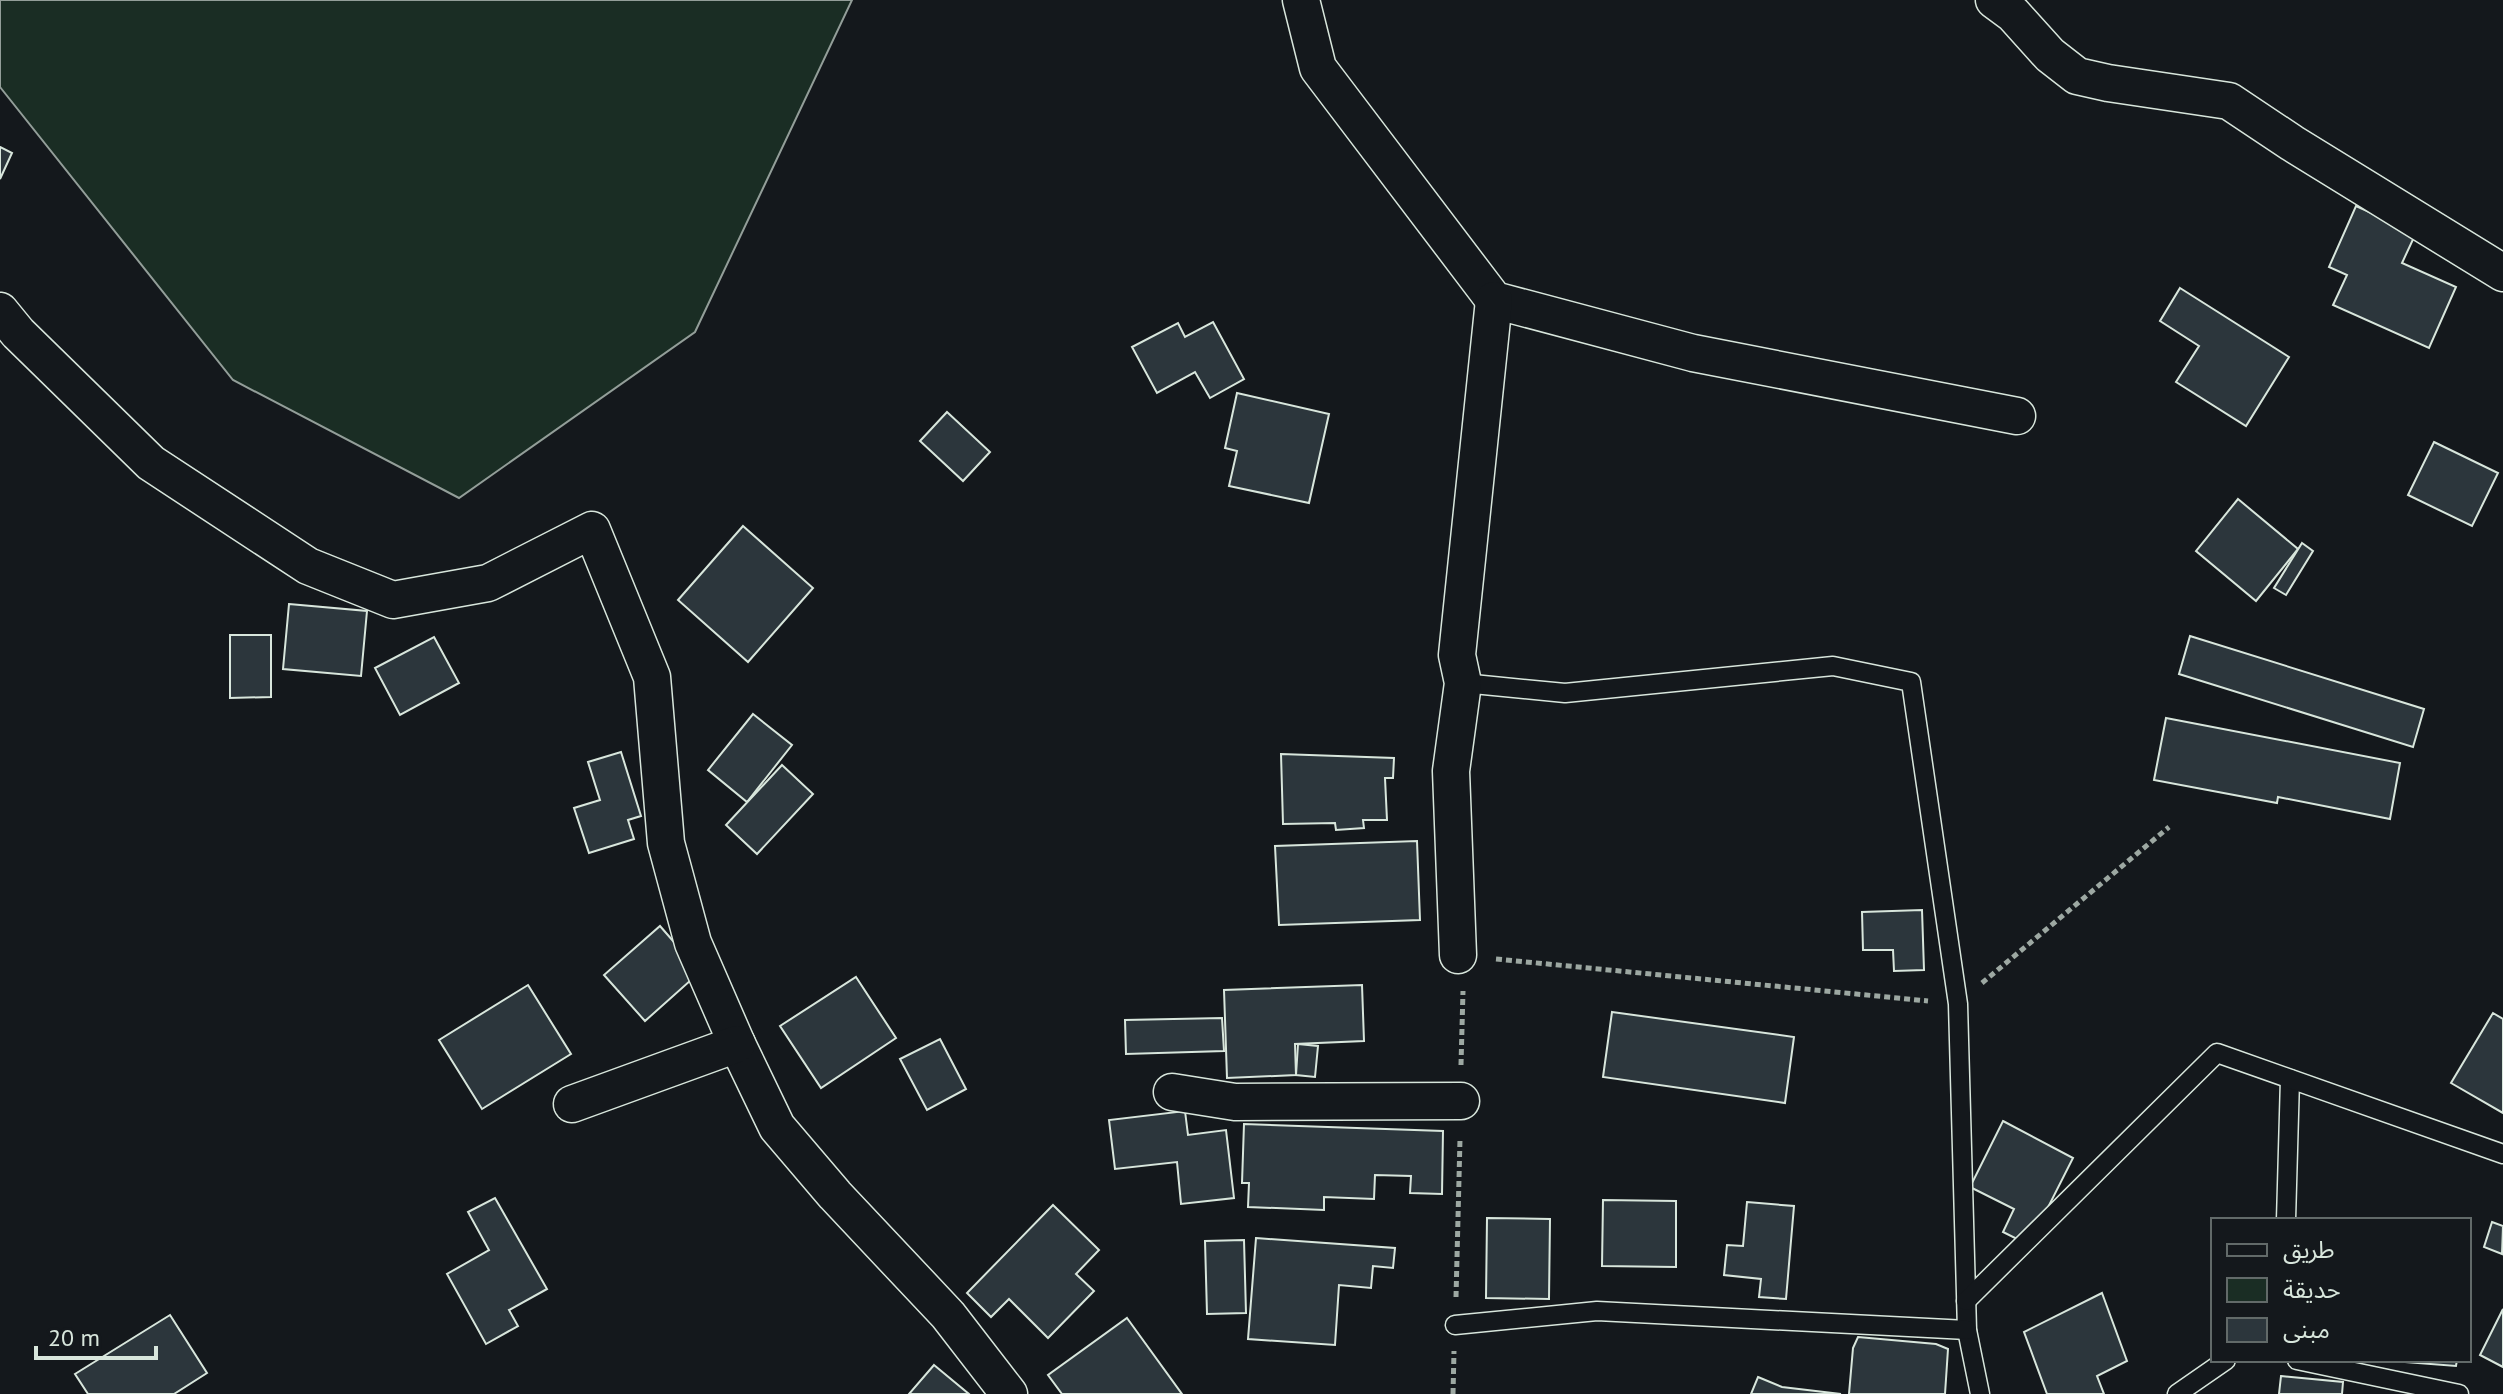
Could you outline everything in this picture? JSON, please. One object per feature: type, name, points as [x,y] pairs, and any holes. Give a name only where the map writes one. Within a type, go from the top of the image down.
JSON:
[{"type":"street","points":[[1301,0],[1318,68],[1494,300],[1693,353],[2017,416]]},
{"type":"street","points":[[1994,0],[2013,14],[2050,55],[2077,76],[2229,101],[2503,273]]},
{"type":"street","points":[[1458,955],[1451,771],[1463,683],[1457,655],[1494,300]]},
{"type":"street","points":[[0,311],[18,333],[151,463],[308,566],[393,600],[488,583],[592,530],[652,677],[666,843],[693,943],[777,1127],[835,1195],[948,1315],[1009,1394]]},
{"type":"street","points":[[572,1104],[737,1044]]},
{"type":"street","points":[[1172,1092],[1235,1102],[1461,1101]]},
{"type":"lane","points":[[1463,683],[1565,693],[1833,666],[1911,682],[1958,1004],[1967,1330],[1980,1394]]},
{"type":"lane","points":[[1966,1301],[2217,1053],[2503,1154]]},
{"type":"lane","points":[[2286,1218],[2290,1079]]},
{"type":"lane","points":[[1455,1325],[1597,1311],[1967,1330]]},
{"type":"lane","points":[[2177,1394],[2223,1362]]},
{"type":"lane","points":[[2307,1362],[2459,1394]]},
{"type":"path","points":[[1453,1394],[1463,992],[1458,955],[1958,1004],[2169,827]]},
{"type":"green space","points":[[0,0],[852,0],[695,332],[459,498],[233,380],[0,87]]},
{"type":"building","points":[[0,147],[12,153],[0,179]]},
{"type":"building","points":[[2356,206],[2416,233],[2402,263],[2456,287],[2429,348],[2333,305],[2347,275],[2329,267]]},
{"type":"building","points":[[2180,288],[2289,357],[2246,426],[2176,382],[2199,346],[2160,321]]},
{"type":"building","points":[[1213,322],[1244,379],[1210,398],[1195,372],[1157,393],[1132,347],[1178,323],[1185,337]]},
{"type":"building","points":[[1237,393],[1329,414],[1309,503],[1229,486],[1237,451],[1225,448]]},
{"type":"building","points":[[947,412],[990,452],[963,481],[920,441]]},
{"type":"building","points":[[2434,442],[2498,473],[2472,526],[2408,495]]},
{"type":"building","points":[[2238,499],[2298,549],[2256,601],[2196,551]]},
{"type":"building","points":[[743,526],[813,588],[748,662],[678,600]]},
{"type":"building","points":[[2302,543],[2313,551],[2286,595],[2274,588]]},
{"type":"building","points":[[289,604],[367,611],[361,676],[283,669]]},
{"type":"building","points":[[230,635],[271,635],[271,697],[230,698]]},
{"type":"building","points":[[2190,636],[2424,709],[2413,747],[2179,674]]},
{"type":"building","points":[[434,637],[459,683],[400,715],[375,668]]},
{"type":"building","points":[[753,714],[792,745],[747,802],[708,770]]},
{"type":"building","points":[[2166,718],[2400,763],[2390,819],[2278,797],[2277,803],[2154,780]]},
{"type":"building","points":[[621,752],[641,816],[628,820],[634,839],[589,853],[574,808],[600,800],[588,762]]},
{"type":"building","points":[[1281,754],[1394,758],[1393,778],[1385,778],[1387,820],[1363,820],[1364,828],[1336,830],[1335,823],[1283,824]]},
{"type":"building","points":[[782,765],[813,794],[757,854],[726,825]]},
{"type":"building","points":[[1417,841],[1420,920],[1279,925],[1275,846]]},
{"type":"building","points":[[1922,910],[1924,970],[1894,971],[1893,950],[1863,950],[1862,912]]},
{"type":"building","points":[[660,926],[700,972],[645,1021],[604,975]]},
{"type":"building","points":[[856,977],[896,1038],[821,1088],[780,1026]]},
{"type":"building","points":[[528,985],[571,1054],[482,1109],[439,1040]]},
{"type":"building","points":[[1362,985],[1364,1041],[1295,1044],[1296,1075],[1227,1078],[1224,990]]},
{"type":"building","points":[[1612,1012],[1794,1037],[1785,1103],[1603,1077]]},
{"type":"building","points":[[2493,1013],[2503,1019],[2503,1113],[2451,1083]]},
{"type":"building","points":[[1222,1018],[1224,1051],[1126,1054],[1125,1020]]},
{"type":"building","points":[[940,1039],[966,1089],[927,1110],[900,1059]]},
{"type":"building","points":[[1298,1044],[1318,1046],[1315,1077],[1296,1075]]},
{"type":"building","points":[[1185,1111],[1188,1135],[1226,1130],[1234,1198],[1181,1204],[1177,1162],[1115,1169],[1109,1120]]},
{"type":"building","points":[[2003,1121],[2073,1158],[2029,1245],[2003,1232],[2014,1209],[1970,1187]]},
{"type":"building","points":[[1244,1124],[1443,1131],[1442,1194],[1410,1193],[1411,1176],[1375,1175],[1374,1199],[1324,1197],[1324,1210],[1248,1207],[1249,1183],[1242,1183]]},
{"type":"building","points":[[495,1198],[547,1289],[509,1310],[518,1326],[486,1344],[447,1274],[489,1250],[468,1212]]},
{"type":"building","points":[[1603,1200],[1676,1201],[1676,1267],[1602,1266]]},
{"type":"building","points":[[1747,1202],[1794,1206],[1786,1299],[1759,1297],[1761,1279],[1724,1275],[1727,1245],[1743,1246]]},
{"type":"building","points":[[1053,1205],[1099,1250],[1076,1274],[1094,1291],[1048,1338],[1009,1299],[991,1317],[967,1293]]},
{"type":"building","points":[[1487,1218],[1550,1219],[1549,1299],[1486,1298]]},
{"type":"building","points":[[2492,1222],[2503,1226],[2502,1254],[2484,1247]]},
{"type":"building","points":[[1256,1238],[1395,1248],[1393,1268],[1373,1266],[1371,1288],[1339,1285],[1335,1345],[1248,1339]]},
{"type":"building","points":[[1244,1240],[1246,1313],[1207,1314],[1205,1241]]},
{"type":"building","points":[[2102,1293],[2127,1361],[2097,1376],[2104,1394],[2047,1394],[2024,1332]]},
{"type":"building","points":[[2503,1309],[2503,1367],[2480,1355]]},
{"type":"building","points":[[170,1315],[207,1373],[174,1394],[88,1394],[75,1374]]},
{"type":"building","points":[[1127,1318],[1182,1394],[1062,1394],[1048,1375]]},
{"type":"building","points":[[1858,1337],[1936,1344],[1948,1349],[1945,1394],[1849,1394],[1853,1348]]},
{"type":"building","points":[[2405,1362],[2457,1362],[2456,1366]]},
{"type":"building","points":[[934,1365],[969,1394],[909,1394]]},
{"type":"building","points":[[2281,1376],[2343,1382],[2342,1394],[2279,1394]]},
{"type":"building","points":[[1758,1377],[1782,1387],[1841,1394],[1751,1394]]}]
